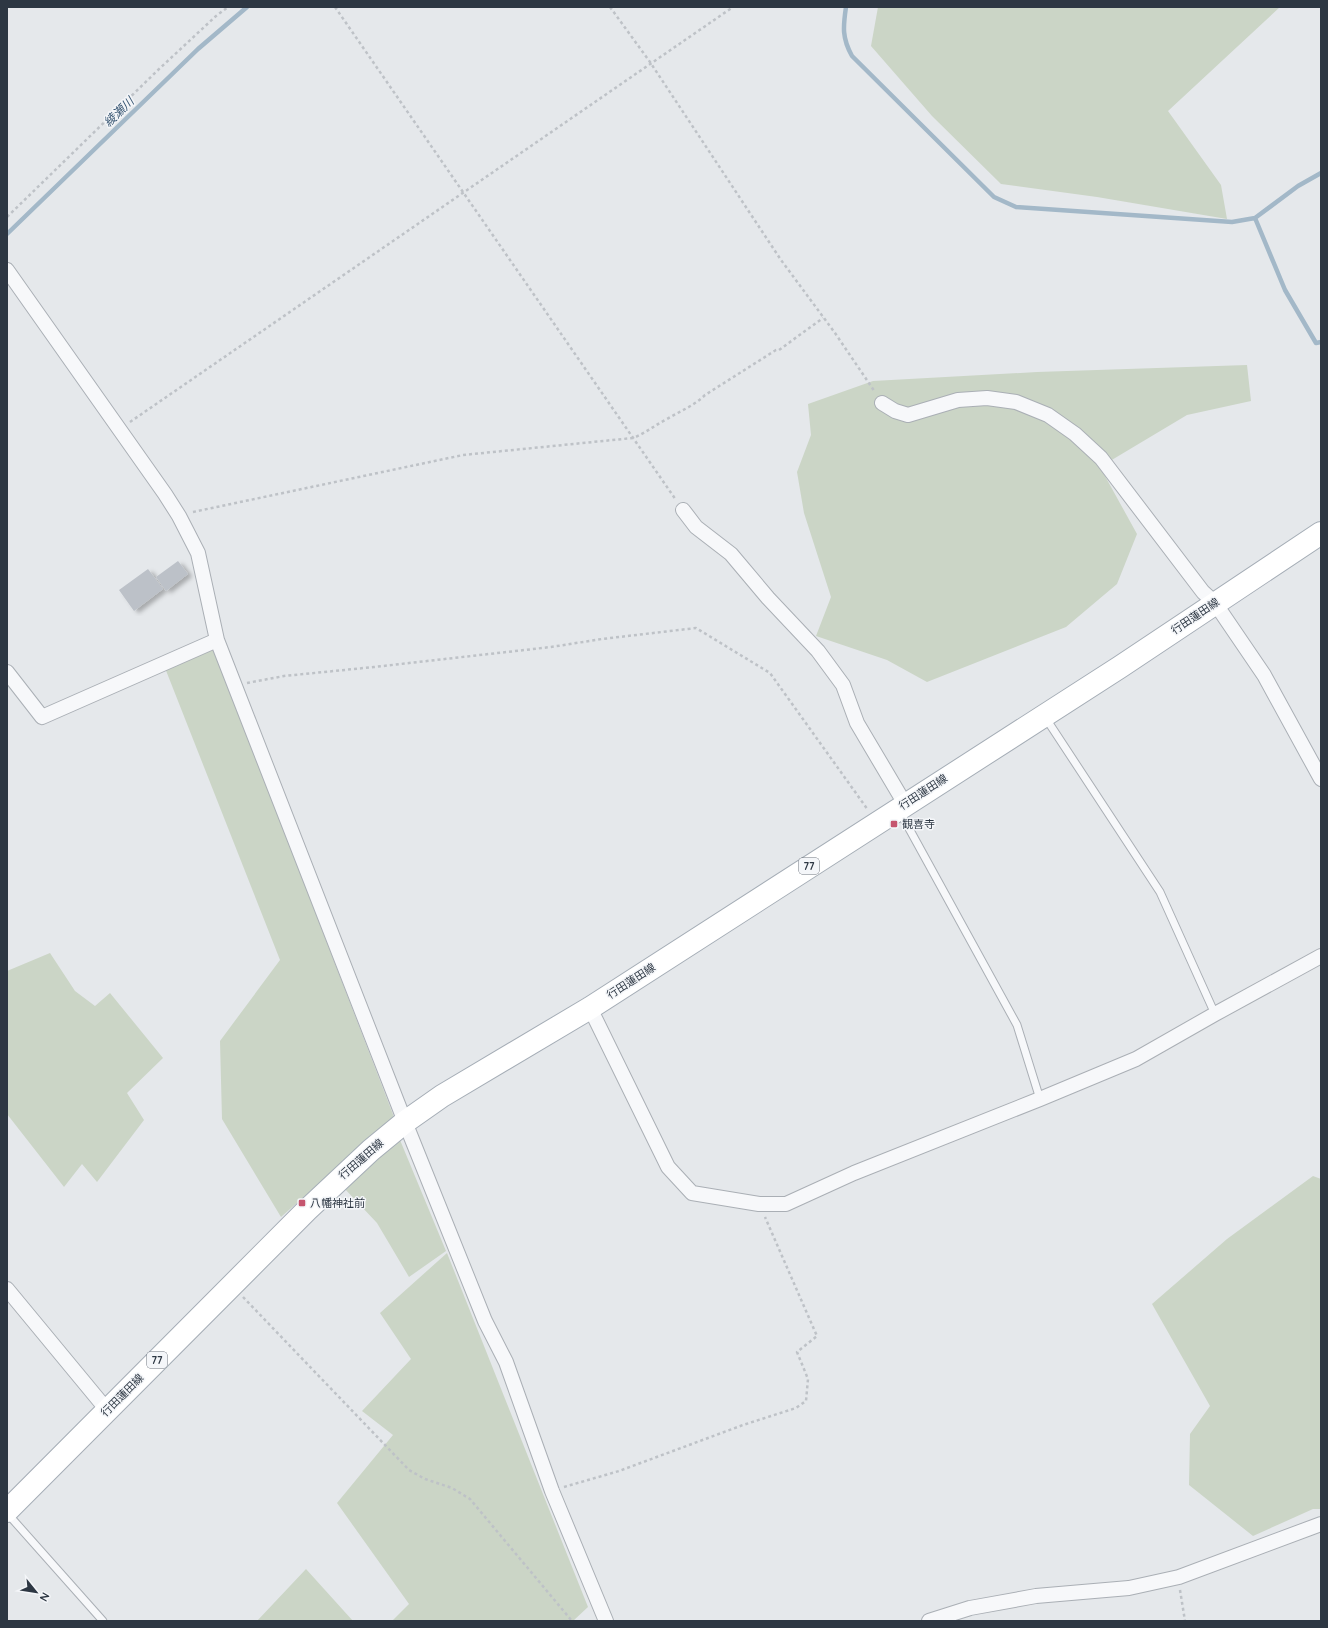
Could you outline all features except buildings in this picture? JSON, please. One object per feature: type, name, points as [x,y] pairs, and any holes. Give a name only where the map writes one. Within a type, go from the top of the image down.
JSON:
[{"type":"main road","name":"行田蓮田線","points":[[7,1512],[107,1410],[341,1177],[405,1122],[442,1096],[590,1008],[1044,715],[1321,533]]},
{"type":"street","points":[[7,270],[179,516],[198,553],[217,640],[405,1122],[485,1321],[506,1362],[552,1491],[606,1621]]},
{"type":"street","points":[[882,402],[895,411],[908,415],[958,400],[987,398],[1016,402],[1048,415],[1075,434],[1101,458],[1203,592],[1215,603],[1264,675],[1321,779]]},
{"type":"street","points":[[683,510],[696,527],[731,554],[768,598],[818,651],[843,684],[856,723],[901,806]]},
{"type":"street","points":[[7,672],[42,717],[217,640]]},
{"type":"street","points":[[590,1008],[668,1167],[692,1192],[759,1204],[786,1204],[854,1173],[1040,1100],[1136,1059],[1321,956]]},
{"type":"street","points":[[7,1289],[107,1410]]},
{"type":"street","points":[[929,1621],[970,1608],[1036,1596],[1128,1588],[1179,1578],[1321,1524]]},
{"type":"lane","points":[[1044,715],[1160,892],[1215,1014]]},
{"type":"lane","points":[[901,806],[1017,1024],[1040,1100]]},
{"type":"lane","points":[[7,1512],[103,1621]]},
{"type":"path","points":[[7,217],[158,70],[216,16],[228,7]]},
{"type":"path","points":[[335,7],[683,510]]},
{"type":"path","points":[[610,7],[650,62],[781,260],[835,333],[882,402]]},
{"type":"path","points":[[119,429],[650,62],[733,7]]},
{"type":"path","points":[[179,516],[210,508],[313,488],[463,455],[634,438],[644,434],[666,419],[697,403],[704,395],[776,350],[779,350],[823,318]]},
{"type":"path","points":[[235,685],[284,676],[551,647],[602,639],[696,628],[770,673],[877,822]]},
{"type":"path","points":[[552,1491],[619,1471],[743,1425],[796,1408],[806,1401],[808,1379],[797,1352],[818,1336],[759,1204]]},
{"type":"path","points":[[232,1285],[409,1470],[425,1480],[452,1488],[470,1499],[572,1621]]},
{"type":"path","points":[[1179,1578],[1185,1621]]},
{"type":"green space","points":[[878,7],[1280,7],[1168,111],[1221,185],[1227,219],[1097,197],[1001,184],[932,116],[871,46]]},
{"type":"green space","points":[[1247,365],[1251,401],[1187,415],[1100,467],[1137,534],[1117,584],[1066,627],[927,682],[887,660],[816,636],[831,597],[804,513],[797,472],[811,435],[808,404],[873,381],[1037,372]]},
{"type":"green space","points":[[214,649],[394,1117],[281,1217],[222,1119],[220,1041],[280,960],[165,668]]},
{"type":"green space","points":[[50,953],[75,991],[95,1006],[110,993],[163,1058],[127,1093],[144,1120],[97,1182],[82,1164],[64,1187],[7,1114],[7,971]]},
{"type":"green space","points":[[398,1140],[400,1140],[446,1251],[409,1277],[377,1223],[344,1188]]},
{"type":"green space","points":[[1313,1176],[1321,1179],[1321,1509],[1313,1509],[1253,1536],[1189,1485],[1190,1434],[1210,1406],[1152,1304],[1227,1239]]},
{"type":"green space","points":[[447,1253],[588,1607],[573,1621],[392,1621],[409,1604],[337,1503],[393,1435],[362,1411],[411,1359],[380,1313]]},
{"type":"green space","points":[[306,1569],[353,1621],[257,1621]]},
{"type":"waterway","name":"綾瀬川","points":[[7,234],[198,49],[247,7]]},
{"type":"waterway","points":[[846,7],[844,32],[846,44],[852,56],[994,197],[1016,207],[1232,222],[1255,218],[1298,186],[1321,173]]},
{"type":"waterway","points":[[1255,218],[1285,290],[1316,343],[1321,342]]},
{"type":"place","name":"観喜寺","points":[[894,824]]},
{"type":"place","name":"八幡神社前","points":[[302,1203]]}]
